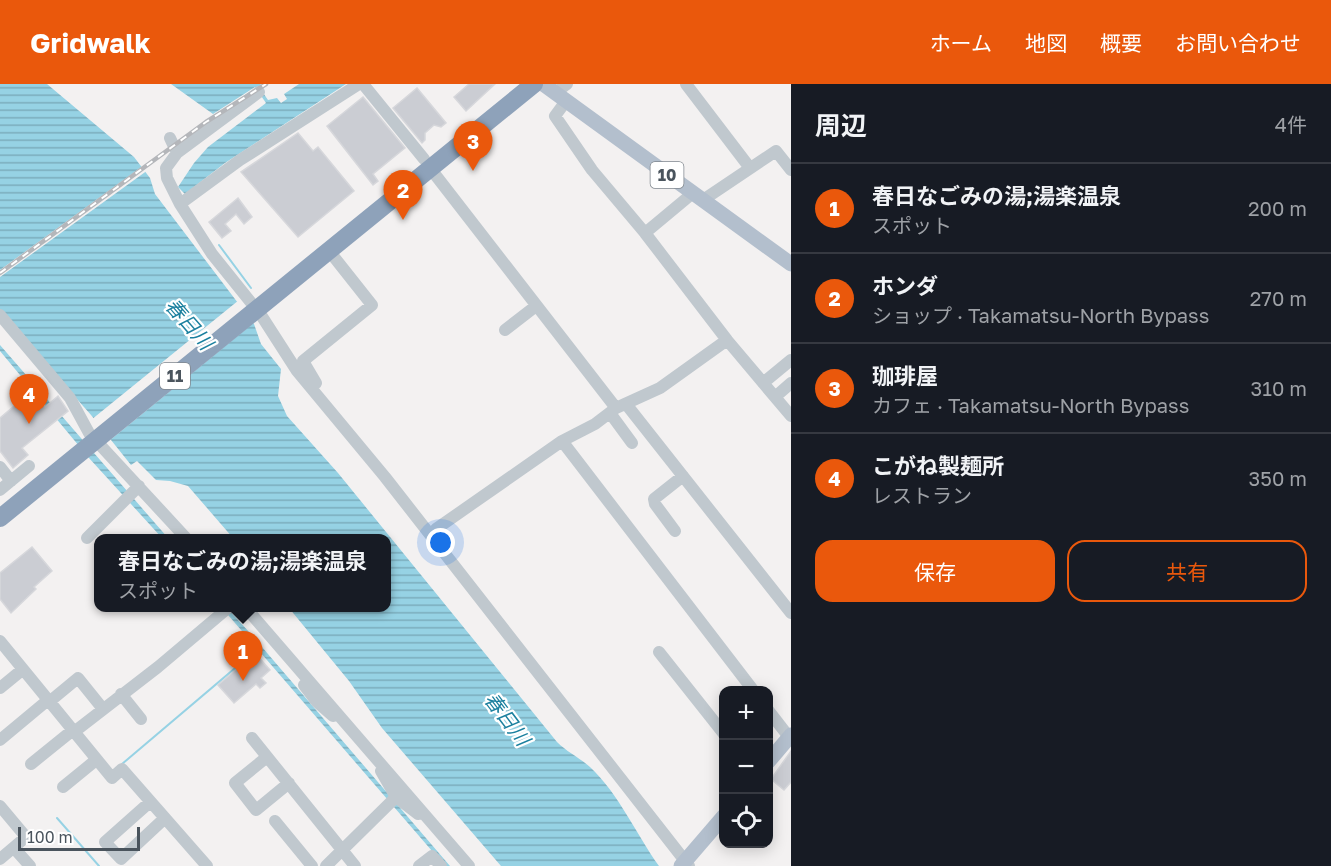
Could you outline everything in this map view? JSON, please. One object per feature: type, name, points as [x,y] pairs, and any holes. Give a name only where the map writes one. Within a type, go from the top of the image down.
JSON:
[{"type":"highway","name":"11","points":[[305,264],[330,252],[519,84]]},
{"type":"highway","name":"11","points":[[0,505],[88,440],[427,164],[534,84]]},
{"type":"highway","name":"11","points":[[0,518],[88,440]]},
{"type":"main road","name":"10","points":[[558,91],[791,264]]},
{"type":"main road","points":[[773,756],[790,736]]},
{"type":"main road","points":[[685,864],[719,821]]},
{"type":"street","points":[[180,204],[240,160],[361,84],[427,164],[617,408],[683,476],[791,613]]},
{"type":"street","points":[[686,84],[750,168]]},
{"type":"street","points":[[558,91],[555,116],[592,170],[645,233],[727,340],[791,416]]},
{"type":"street","points":[[259,92],[177,153],[165,173],[180,204],[212,254],[297,371],[464,577],[685,864]]},
{"type":"street","points":[[170,138],[177,153]]},
{"type":"street","points":[[645,233],[698,197],[776,151],[791,170]]},
{"type":"street","points":[[330,252],[372,305],[303,361],[309,373],[362,440],[362,449]]},
{"type":"street","points":[[505,330],[536,306]]},
{"type":"street","points":[[0,315],[5,329],[70,398],[88,440],[131,493],[180,534]]},
{"type":"street","points":[[436,530],[562,441],[617,408],[660,388],[727,340]]},
{"type":"street","points":[[763,383],[791,360]]},
{"type":"street","points":[[775,397],[791,383]]},
{"type":"street","points":[[617,408],[632,443]]},
{"type":"street","points":[[562,441],[750,686]]},
{"type":"street","points":[[0,490],[29,466]]},
{"type":"street","points":[[0,467],[11,481]]},
{"type":"street","points":[[675,531],[655,504],[654,499],[683,476]]},
{"type":"street","points":[[385,477],[402,488],[436,530],[458,561],[464,577]]},
{"type":"street","points":[[87,538],[131,493]]},
{"type":"street","points":[[31,764],[159,667],[225,612]]},
{"type":"street","points":[[235,612],[250,620],[258,621]]},
{"type":"street","points":[[250,612],[379,764],[470,866]]},
{"type":"street","points":[[0,641],[109,775],[112,778],[122,769],[207,866]]},
{"type":"street","points":[[659,652],[719,729]]},
{"type":"street","points":[[0,688],[22,670]]},
{"type":"street","points":[[0,740],[78,678],[103,709]]},
{"type":"street","points":[[121,694],[141,719]]},
{"type":"street","points":[[773,716],[790,736]]},
{"type":"street","points":[[252,738],[355,866]]},
{"type":"street","points":[[267,757],[235,783],[256,810],[289,783]]},
{"type":"street","points":[[63,787],[96,760]]},
{"type":"street","points":[[379,764],[392,801],[430,820]]},
{"type":"street","points":[[326,866],[392,801]]},
{"type":"street","points":[[150,802],[105,842],[121,859],[165,818]]},
{"type":"street","points":[[0,806],[26,837],[11,853],[30,866]]},
{"type":"street","points":[[275,821],[312,866]]},
{"type":"street","points":[[419,866],[432,856],[441,866]]},
{"type":"water","name":"春日川","points":[[0,84],[47,84],[134,157],[150,178],[155,194],[254,324],[261,344],[281,369],[278,396],[287,416],[338,473],[388,534],[230,534],[188,486],[156,480],[137,461],[131,465],[91,415],[0,312]]},
{"type":"water","points":[[171,84],[261,84],[259,87],[268,100],[277,98],[281,103],[287,99],[284,94],[299,84],[346,84],[225,163],[185,194],[178,187],[208,147],[266,103],[255,87],[213,114]]},
{"type":"water","points":[[0,345],[165,534],[158,534],[89,458],[0,351]]},
{"type":"water","name":"春日川","points":[[391,538],[557,742],[586,764],[610,789],[659,866],[501,866],[382,728],[349,681],[292,612],[391,612]]},
{"type":"water","points":[[225,612],[231,612],[250,633],[450,866],[445,866]]},
{"type":"pier","points":[[144,165],[148,170],[0,277],[0,270]]},
{"type":"pier","points":[[239,300],[256,321],[109,441],[91,420]]},
{"type":"building","points":[[469,84],[495,84],[466,111],[454,97]]},
{"type":"building","points":[[417,88],[446,123],[441,127],[434,125],[425,133],[425,140],[422,143],[393,108]]},
{"type":"building","points":[[363,97],[405,148],[373,174],[378,181],[373,185],[327,126]]},
{"type":"building","points":[[298,133],[313,151],[318,147],[354,191],[298,237],[241,172]]},
{"type":"building","points":[[238,198],[252,217],[244,224],[236,214],[225,224],[231,231],[222,238],[209,222]]},
{"type":"building","points":[[32,391],[45,407],[58,396],[68,411],[22,448],[28,455],[13,468],[0,451],[0,418]]},
{"type":"building","points":[[32,547],[52,571],[11,613],[0,599],[0,573]]},
{"type":"building","points":[[255,653],[270,670],[261,678],[266,683],[260,688],[256,684],[234,703],[218,685]]},
{"type":"building","points":[[791,751],[791,782],[784,790],[773,781],[773,776]]},
{"type":"waterway","points":[[219,245],[251,288]]},
{"type":"waterway","points":[[122,764],[260,647]]},
{"type":"waterway","points":[[57,818],[99,866]]},
{"type":"railway","points":[[0,273],[206,122],[266,84]]},
{"type":"place","name":"珈琲屋","points":[[473,171]]},
{"type":"place","name":"ホンダ","points":[[403,220]]},
{"type":"place","name":"こがね製麺所","points":[[29,424]]},
{"type":"place","name":"春日なごみの湯;湯楽温泉","points":[[243,681]]}]
